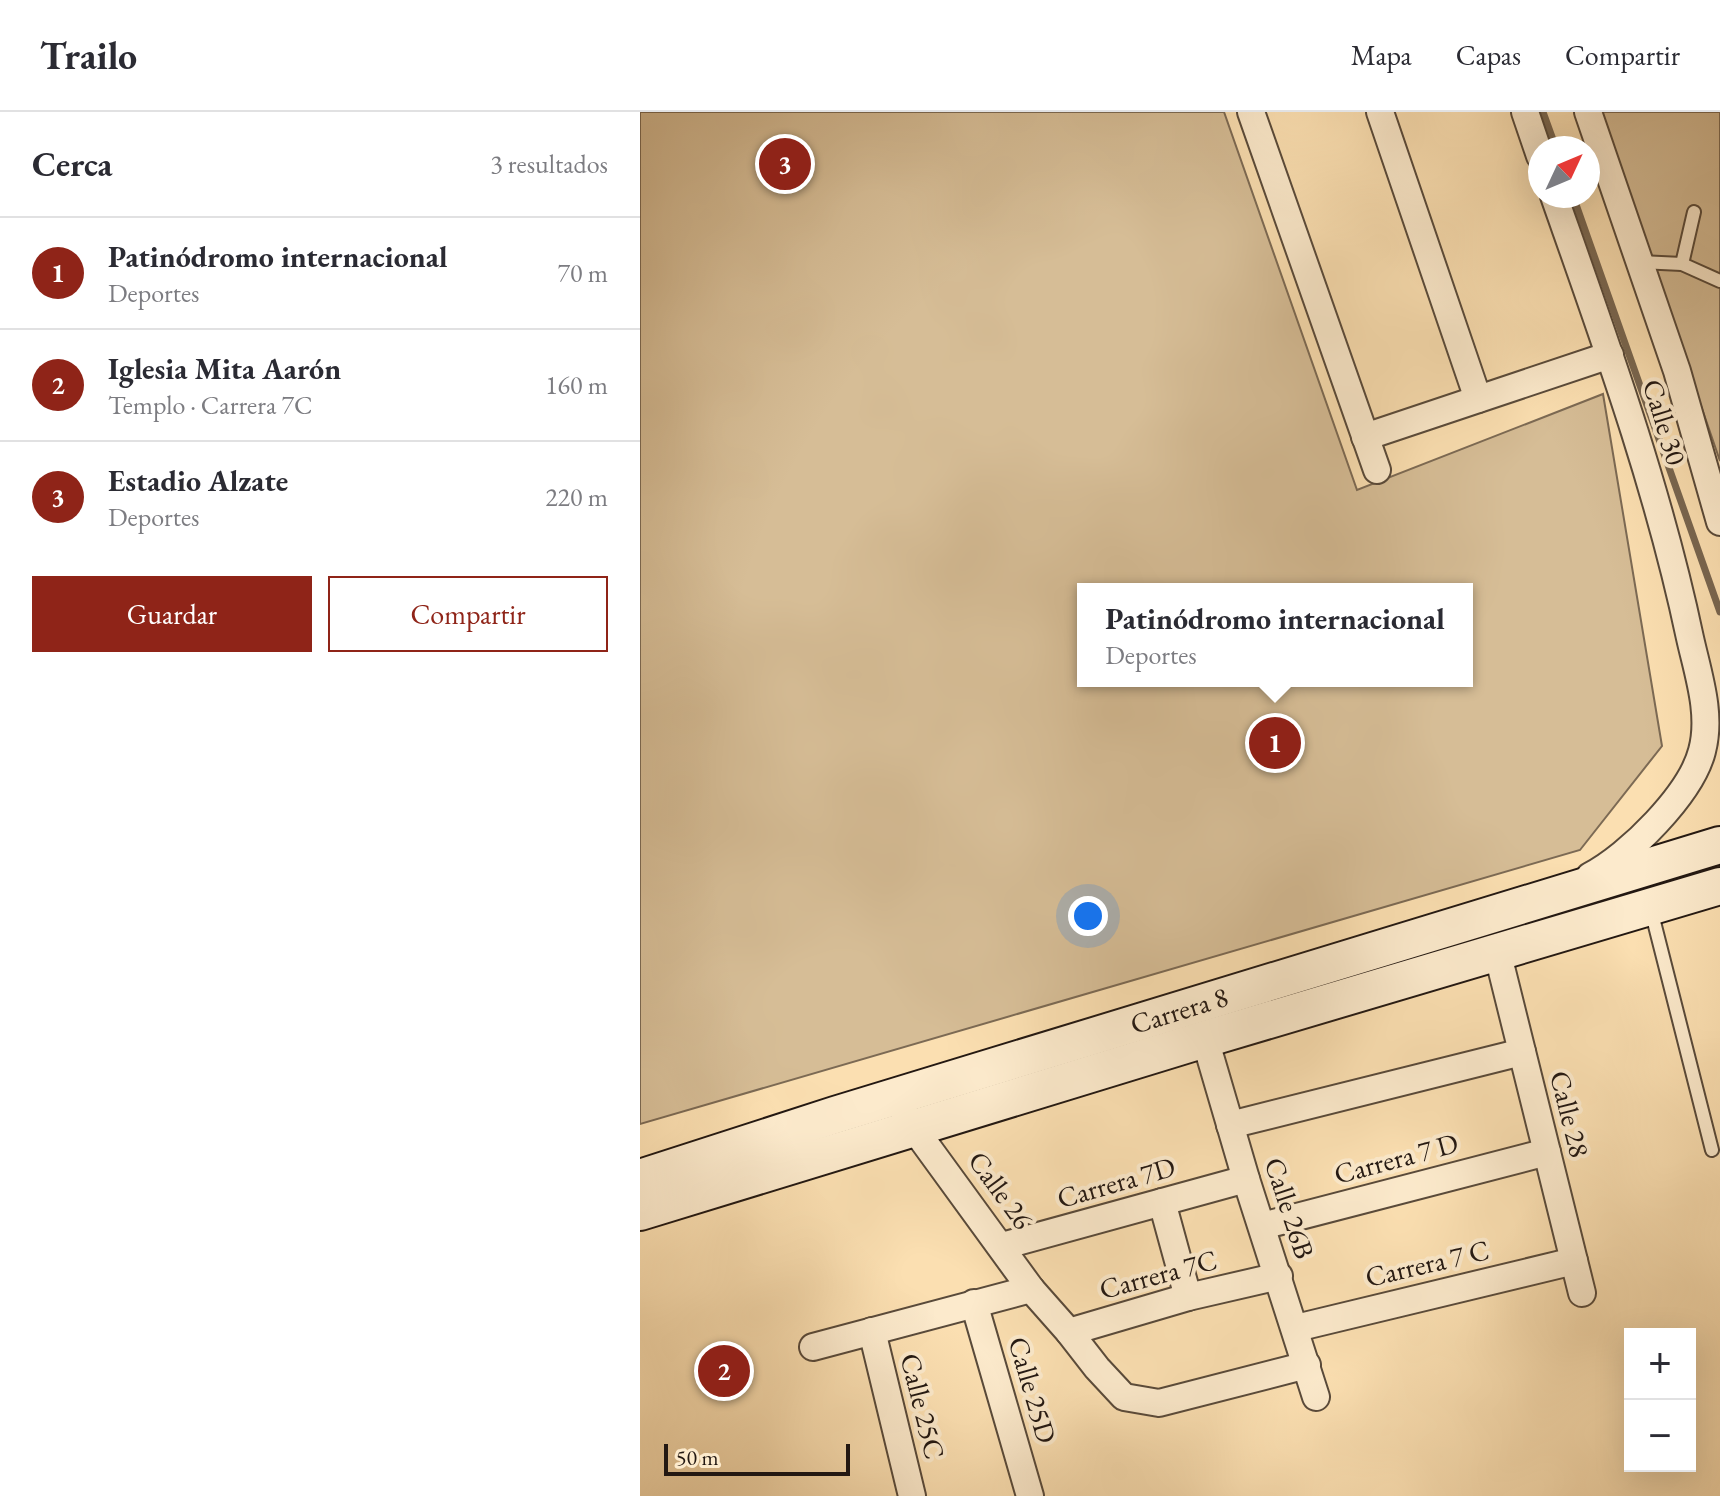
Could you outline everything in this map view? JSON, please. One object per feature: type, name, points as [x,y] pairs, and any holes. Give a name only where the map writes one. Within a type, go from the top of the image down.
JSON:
[{"type":"main road","name":"Carrera 8","points":[[640,1178],[888,1099],[1720,845]]},
{"type":"main road","name":"Carrera 8","points":[[640,1212],[1720,886]]},
{"type":"street","points":[[1251,112],[1377,470]]},
{"type":"street","points":[[1380,112],[1478,399]]},
{"type":"street","points":[[1525,112],[1533,136]]},
{"type":"street","name":"Calle 30","points":[[1588,112],[1677,371],[1720,522]]},
{"type":"street","name":"Calle 30","points":[[1557,895],[1624,853],[1668,806],[1685,785],[1702,752],[1706,712],[1683,603],[1636,431],[1558,208]]},
{"type":"street","points":[[1365,437],[1610,355]]},
{"type":"street","name":"Calle 28","points":[[1497,951],[1582,1293]]},
{"type":"street","name":"Calle 26B","points":[[1205,1039],[1316,1397]]},
{"type":"street","points":[[1230,1125],[1522,1052]]},
{"type":"street","name":"Calle 26","points":[[888,1099],[915,1127],[1031,1289],[1124,1397],[1159,1403],[1307,1365]]},
{"type":"street","name":"Carrera 7 D","points":[[1262,1226],[1547,1152]]},
{"type":"street","name":"Carrera 7D","points":[[1002,1246],[1246,1179]]},
{"type":"street","points":[[1162,1202],[1188,1297]]},
{"type":"street","name":"Carrera 7 C","points":[[1296,1328],[1574,1261]]},
{"type":"street","name":"Carrera 7C","points":[[1064,1326],[1279,1276]]},
{"type":"street","points":[[813,1347],[1031,1289]]},
{"type":"street","name":"Calle 25D","points":[[974,1303],[1030,1496]]},
{"type":"street","name":"Calle 25C","points":[[872,1331],[912,1496]]},
{"type":"lane","points":[[1682,264],[1694,212]]},
{"type":"lane","points":[[1640,262],[1682,264],[1720,281]]},
{"type":"lane","points":[[1650,907],[1712,1150]]},
{"type":"shaded area","points":[[640,112],[1224,112],[1357,490],[1603,394],[1662,746],[1580,850],[640,1124]]},
{"type":"shaded area","points":[[1600,112],[1720,112],[1720,461]]},
{"type":"waterway","points":[[1543,112],[1552,136]]},
{"type":"waterway","points":[[1577,208],[1720,612]]},
{"type":"place","name":"Estadio Alzate","points":[[785,164]]},
{"type":"place","name":"Patinódromo internacional","points":[[1275,743]]},
{"type":"place","name":"Iglesia Mita Aarón","points":[[724,1371]]}]
